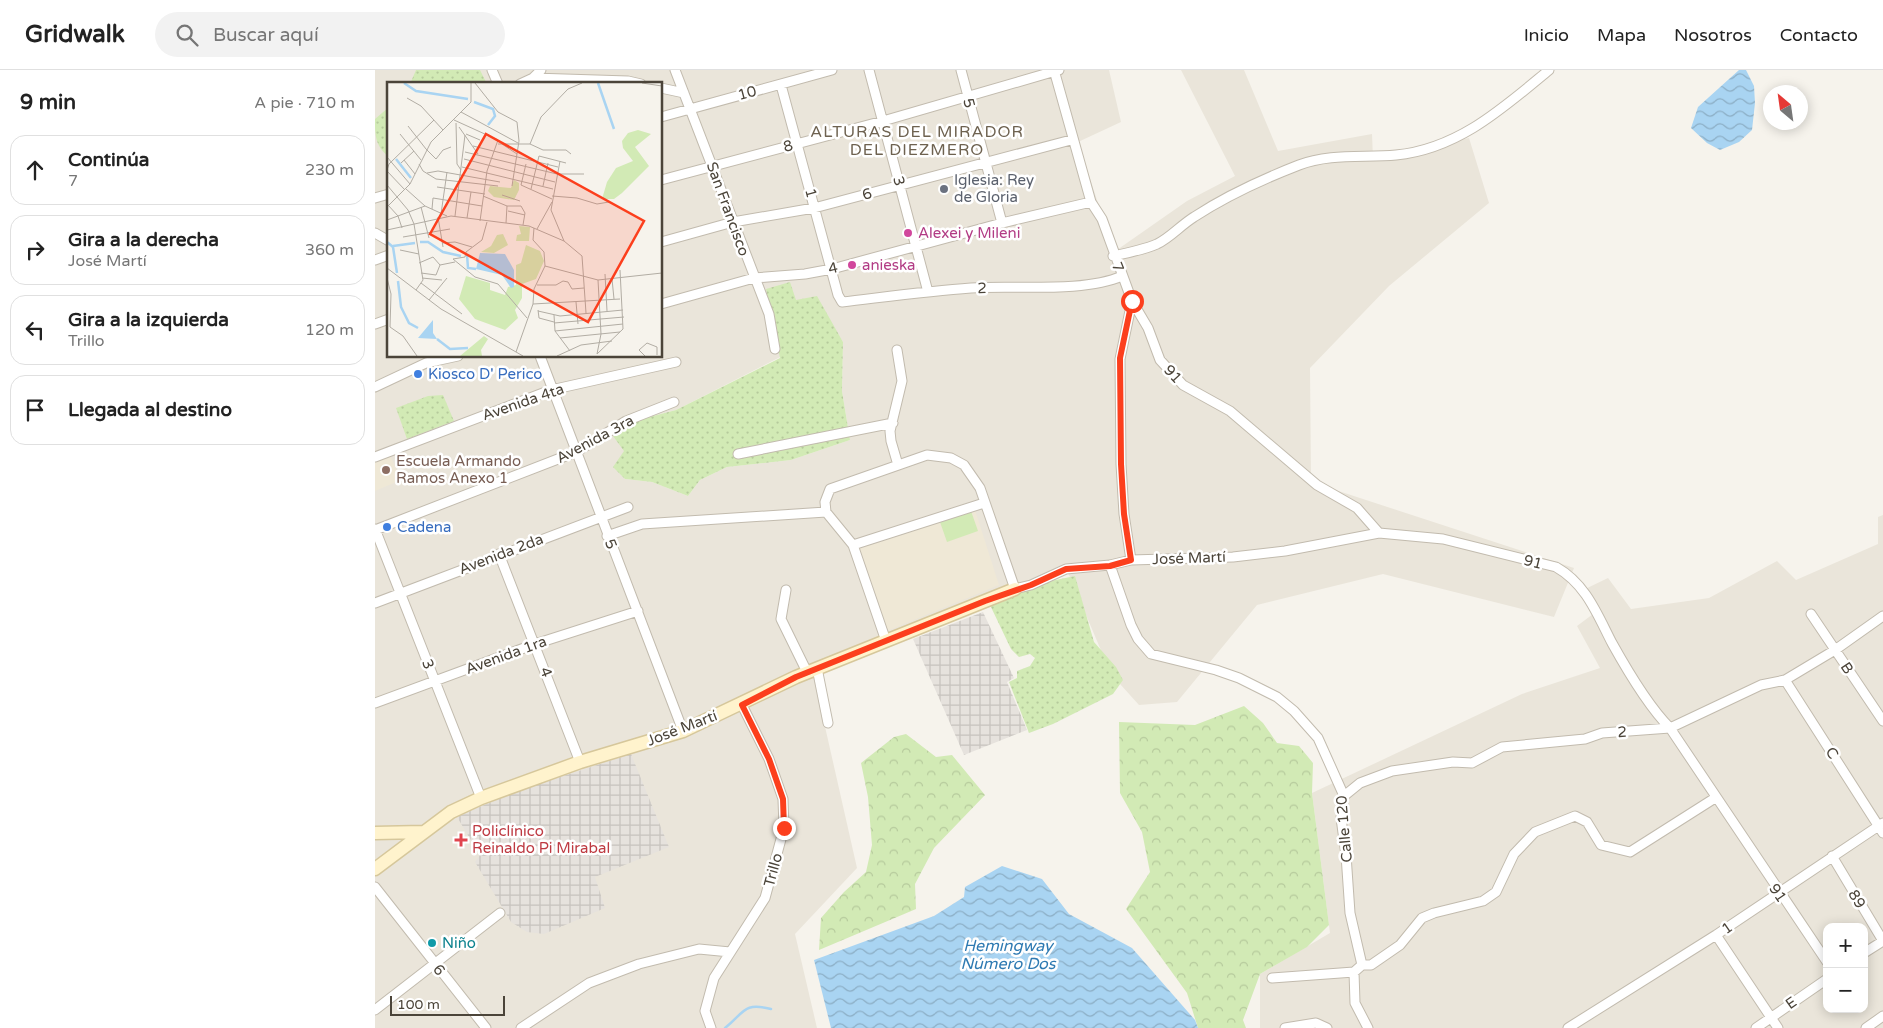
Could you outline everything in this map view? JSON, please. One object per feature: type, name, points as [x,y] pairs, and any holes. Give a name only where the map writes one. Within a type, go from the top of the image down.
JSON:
[{"type":"street","points":[[493,70],[497,82]]},
{"type":"street","points":[[524,82],[533,78],[541,70]]},
{"type":"street","name":"San Francisco","points":[[675,70],[769,314],[775,349]]},
{"type":"street","name":"10","points":[[663,115],[832,70]]},
{"type":"street","name":"3","points":[[869,70],[928,292]]},
{"type":"street","name":"5","points":[[961,70],[1002,223]]},
{"type":"street","points":[[1113,256],[1137,251],[1159,243],[1193,217],[1301,164],[1333,158],[1398,155],[1432,147],[1469,132],[1503,109],[1549,70]]},
{"type":"street","name":"8","points":[[663,179],[883,121],[1056,71]]},
{"type":"street","name":"7","points":[[1056,71],[1071,140],[1091,202],[1102,219],[1113,256],[1132,301]]},
{"type":"street","points":[[533,78],[633,82]]},
{"type":"street","name":"1","points":[[781,84],[814,208],[842,302]]},
{"type":"street","points":[[663,88],[684,93]]},
{"type":"street","name":"6","points":[[663,241],[733,222],[814,208],[1071,140]]},
{"type":"street","name":"4","points":[[663,303],[754,278],[805,274],[832,269],[1002,223],[1091,202]]},
{"type":"street","points":[[375,234],[387,240]]},
{"type":"street","points":[[375,260],[387,256]]},
{"type":"street","name":"2","points":[[842,302],[971,288],[1084,285],[1110,281],[1122,276]]},
{"type":"street","points":[[1131,560],[1124,514],[1121,464],[1120,358],[1132,301]]},
{"type":"street","name":"91","points":[[1132,301],[1148,328],[1161,360],[1183,385],[1229,411],[1317,485],[1357,508],[1379,533],[1443,539],[1556,567],[1569,574],[1597,608],[1613,643],[1658,716],[1670,728],[1778,893],[1823,956]]},
{"type":"street","points":[[375,324],[387,320]]},
{"type":"street","points":[[897,350],[902,381],[891,441],[898,465]]},
{"type":"street","points":[[375,387],[427,363],[449,358]]},
{"type":"street","name":"5","points":[[541,358],[551,390],[683,731]]},
{"type":"street","name":"Avenida 4ta","points":[[375,457],[551,390],[676,362]]},
{"type":"street","name":"Avenida 3ra","points":[[375,529],[576,452],[626,421],[674,402]]},
{"type":"street","points":[[738,454],[893,423]]},
{"type":"street","points":[[886,640],[853,545],[826,512],[825,502],[829,489],[927,454],[951,458],[964,466],[980,488],[1015,589]]},
{"type":"street","points":[[853,545],[984,503]]},
{"type":"street","name":"Avenida 2da","points":[[375,602],[627,507]]},
{"type":"street","points":[[607,536],[643,524],[826,512]]},
{"type":"street","name":"3","points":[[375,529],[481,798]]},
{"type":"street","name":"José Martí","points":[[375,869],[451,812],[481,798],[580,762],[683,731],[742,705],[812,670],[1015,589],[1031,585],[1066,569],[1110,566],[1131,560],[1233,557],[1285,551],[1379,533]]},
{"type":"street","name":"4","points":[[499,554],[580,762]]},
{"type":"street","name":"Calle 120","points":[[1110,566],[1131,625],[1138,639],[1151,654],[1216,670],[1239,678],[1277,697],[1294,711],[1318,738],[1345,796],[1341,818],[1350,912],[1362,965]]},
{"type":"street","points":[[786,590],[780,614],[781,619],[812,670],[828,723]]},
{"type":"street","name":"Avenida 1ra","points":[[375,703],[535,644],[638,612]]},
{"type":"street","name":"B","points":[[1811,614],[1883,722]]},
{"type":"street","name":"2","points":[[1345,796],[1359,783],[1392,771],[1453,762],[1472,764],[1502,747],[1585,738],[1602,733],[1670,728],[1715,705],[1761,685],[1785,680],[1835,650],[1883,616]]},
{"type":"street","name":"C","points":[[1785,680],[1882,827]]},
{"type":"street","name":"Trillo","points":[[711,1028],[705,1011],[714,978],[765,898],[784,828],[783,799],[769,759],[742,705]]},
{"type":"street","points":[[1272,978],[1354,972],[1362,965],[1371,965],[1400,945],[1422,918],[1434,913],[1483,901],[1496,892],[1514,854],[1535,832],[1575,816],[1587,822],[1601,845],[1630,852],[1715,798]]},
{"type":"street","name":"1","points":[[1568,1028],[1716,935],[1832,856],[1882,827]]},
{"type":"street","points":[[375,833],[423,832]]},
{"type":"street","name":"89","points":[[1832,856],[1883,941]]},
{"type":"street","name":"6","points":[[375,888],[486,1028]]},
{"type":"street","points":[[375,1010],[500,913]]},
{"type":"street","points":[[1716,935],[1778,1028]]},
{"type":"street","points":[[1868,950],[1883,941]]},
{"type":"street","points":[[521,1028],[589,983],[639,964],[699,950],[731,952]]},
{"type":"street","points":[[1354,972],[1355,1003],[1368,1028]]},
{"type":"street","name":"E","points":[[1756,1028],[1823,982]]},
{"type":"street","points":[[1866,1028],[1883,1016]]},
{"type":"street","points":[[1285,1028],[1317,1023],[1327,1028]]},
{"type":"shaded area","points":[[375,70],[1109,70],[1121,122],[1078,142],[1114,252],[1187,201],[1235,176],[1181,70],[1244,70],[1278,151],[1372,134],[1373,159],[1469,138],[1489,203],[1389,286],[1310,368],[1311,482],[1574,568],[1554,617],[1383,574],[1257,605],[1177,702],[1139,705],[1111,674],[1067,570],[886,641],[814,678],[857,868],[795,934],[817,1028],[375,1028]],"holes":[[[835,329],[843,342],[842,391],[850,440],[791,460],[727,467],[700,480],[688,496],[652,482],[625,479],[614,467],[625,451],[634,421],[676,410]]]},
{"type":"shaded area","name":"Escuela Armando Ramos Anexo 1","points":[[390,455],[401,480],[375,491],[375,461]]},
{"type":"shaded area","points":[[974,507],[999,585],[887,631],[856,548]]},
{"type":"shaded area","points":[[1883,515],[1883,1028],[1260,1028],[1260,974],[1330,933],[1312,793],[1522,694],[1600,668],[1577,626],[1593,614],[1579,592],[1608,578],[1631,609],[1709,598],[1777,561],[1796,580],[1878,544],[1878,517]]},
{"type":"shaded area","points":[[983,612],[1014,678],[1007,682],[1027,730],[964,755],[913,639]]},
{"type":"shaded area","points":[[631,754],[669,847],[595,877],[605,908],[544,934],[527,932],[511,922],[475,862],[480,855],[457,817],[511,793]]},
{"type":"green space","points":[[416,70],[480,70],[486,82],[411,82]]},
{"type":"green space","points":[[387,109],[387,155],[378,144],[375,119]]},
{"type":"green space","points":[[790,282],[796,300],[817,296],[843,342],[842,391],[850,440],[791,460],[727,467],[700,480],[688,496],[652,482],[625,479],[613,467],[624,451],[613,436],[634,421],[676,410],[780,358],[766,289]]},
{"type":"green space","points":[[443,395],[454,421],[407,439],[396,408],[428,396]]},
{"type":"green space","points":[[971,511],[978,531],[947,542],[940,522]]},
{"type":"green space","points":[[1075,576],[1094,642],[1116,667],[1123,680],[1113,694],[1053,724],[1029,733],[1009,682],[1017,678],[1017,671],[1030,666],[1035,658],[1030,654],[1019,657],[1011,649],[990,605],[1031,585]]},
{"type":"green space","points":[[1244,706],[1263,723],[1277,743],[1299,746],[1313,763],[1312,793],[1329,925],[1307,947],[1260,974],[1243,1020],[1246,1028],[1198,1028],[1187,993],[1126,909],[1150,872],[1142,832],[1120,793],[1119,722],[1195,725]]},
{"type":"green space","points":[[906,734],[936,757],[952,755],[985,795],[934,848],[915,884],[916,909],[819,950],[821,918],[844,892],[866,872],[872,845],[868,797],[861,763],[894,737]]},
{"type":"water","points":[[1739,70],[1746,70],[1754,86],[1755,103],[1752,130],[1739,142],[1720,150],[1707,143],[1691,128],[1698,107]]},
{"type":"water","name":"Hemingway Número Dos","points":[[1002,866],[1042,879],[1069,914],[1132,948],[1195,1020],[1198,1028],[831,1028],[814,960],[934,916],[964,897],[965,887]]},
{"type":"waterway","points":[[725,1028],[749,1008],[762,1007],[771,1009]]},
{"type":"place","name":"Iglesia: Rey de Gloria","points":[[944,189]]},
{"type":"place","name":"Alexei y Mileni","points":[[908,233]]},
{"type":"place","name":"anieska","points":[[852,265]]},
{"type":"place","name":"Kiosco D' Perico","points":[[418,374]]},
{"type":"place","name":"Escuela Armando Ramos Anexo 1","points":[[386,470]]},
{"type":"place","name":"Cadena","points":[[387,527]]},
{"type":"place","name":"Policlínico Reinaldo Pi Mirabal","points":[[461,840]]},
{"type":"place","name":"Niño","points":[[432,943]]},
{"type":"district","name":"ALTURAS DEL MIRADOR DEL DIEZMERO","points":[[917,141]]},
{"type":"route","points":[[784,828],[783,799],[769,759],[742,705],[796,677],[1015,589],[1031,585],[1066,569],[1110,566],[1131,560],[1124,514],[1121,464],[1122,410],[1120,358],[1132,301]]}]
